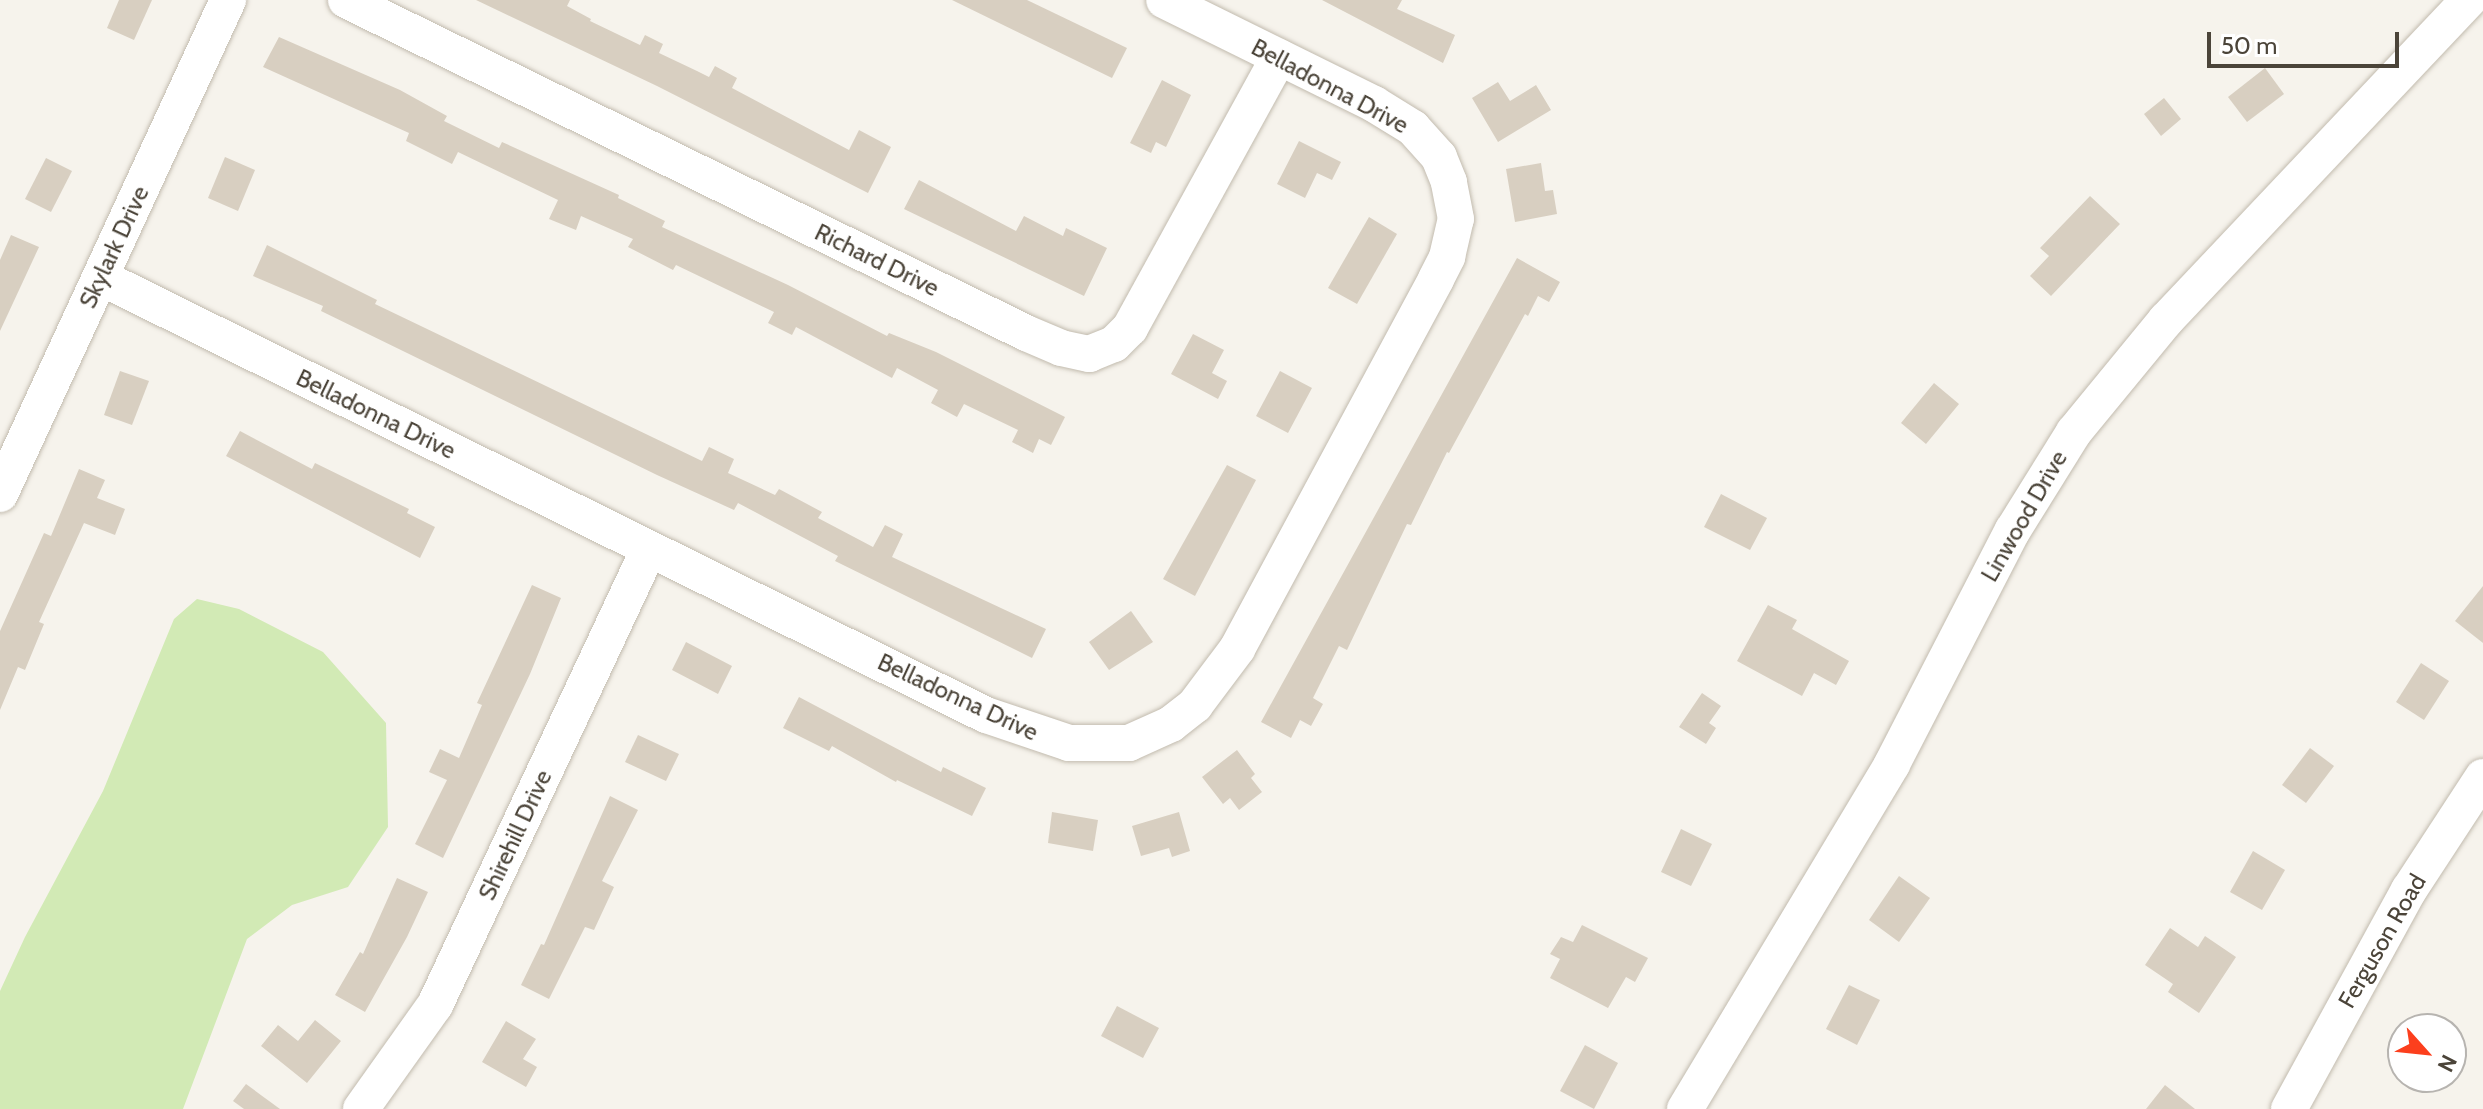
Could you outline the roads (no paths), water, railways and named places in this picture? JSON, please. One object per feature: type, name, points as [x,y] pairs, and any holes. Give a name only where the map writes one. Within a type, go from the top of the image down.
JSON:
[{"type":"street","name":"Skylark Drive","points":[[0,494],[228,0]]},
{"type":"street","name":"Richard Drive","points":[[346,0],[1026,333],[1061,348],[1089,354],[1114,344],[1130,328],[1279,57]]},
{"type":"street","name":"Belladonna Drive","points":[[100,277],[986,715],[1069,743],[1129,743],[1171,724],[1215,682],[1237,649],[1436,279],[1447,257],[1456,219],[1449,182],[1439,157],[1413,128],[1374,104],[1164,0]]},
{"type":"street","name":"Linwood Drive","points":[[1685,1109],[1884,778],[2013,530],[2074,432],[2177,308],[2469,0]]},
{"type":"street","name":"Shirehill Drive","points":[[361,1109],[435,1005],[649,549]]},
{"type":"street","name":"Ferguson Road","points":[[2289,1109],[2409,890],[2483,777]]}]
